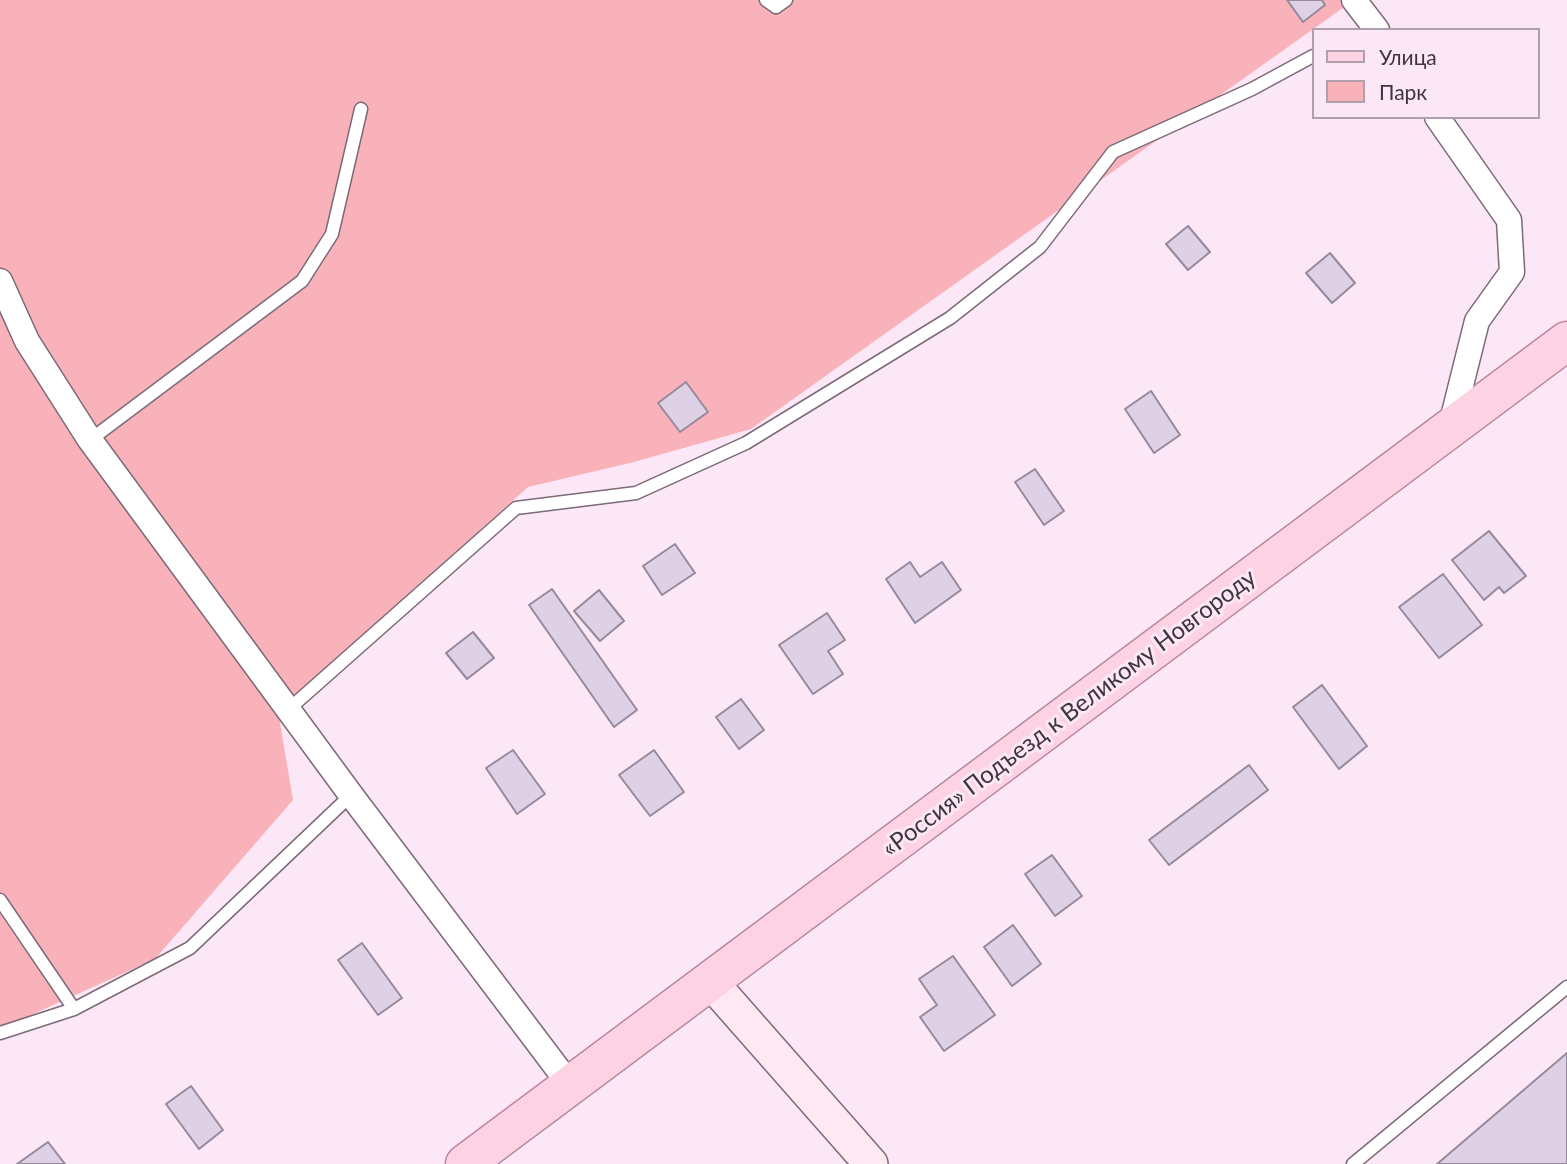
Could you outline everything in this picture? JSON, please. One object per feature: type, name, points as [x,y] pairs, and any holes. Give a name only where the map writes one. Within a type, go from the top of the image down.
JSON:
[{"type":"main road","name":"«Россия» Подъезд к Великому Новгороду","points":[[465,1164],[1567,341]]},
{"type":"street","points":[[1354,0],[1371,28]]},
{"type":"street","points":[[1438,119],[1509,220],[1511,272],[1476,321],[1450,429]]},
{"type":"street","points":[[0,281],[27,341],[90,440],[351,795],[570,1085]]},
{"type":"street","points":[[710,981],[871,1164]]},
{"type":"lane","points":[[766,0],[776,8],[786,0]]},
{"type":"lane","points":[[289,709],[516,508],[636,493],[746,443],[950,318],[970,303],[1040,247],[1113,152],[1252,89],[1312,57]]},
{"type":"lane","points":[[90,440],[302,281],[332,234],[361,109]]},
{"type":"lane","points":[[0,1033],[74,1009],[190,948],[351,795]]},
{"type":"lane","points":[[0,900],[74,1009]]},
{"type":"lane","points":[[1353,1164],[1567,987]]},
{"type":"green space","points":[[0,0],[1354,0],[751,429],[634,462],[528,487],[278,711],[293,800],[155,959],[0,1029]]},
{"type":"building","points":[[1287,0],[1322,0],[1325,5],[1303,22]]},
{"type":"building","points":[[1188,226],[1210,252],[1188,270],[1166,244]]},
{"type":"building","points":[[1330,253],[1355,283],[1332,303],[1306,273]]},
{"type":"building","points":[[686,382],[708,412],[680,432],[658,403]]},
{"type":"building","points":[[1151,391],[1180,435],[1154,453],[1125,409]]},
{"type":"building","points":[[1035,469],[1064,511],[1044,525],[1015,482]]},
{"type":"building","points":[[1489,531],[1526,576],[1504,593],[1499,587],[1484,600],[1452,560]]},
{"type":"building","points":[[675,544],[695,573],[662,595],[643,566]]},
{"type":"building","points":[[910,562],[920,577],[942,562],[961,590],[915,623],[886,579]]},
{"type":"building","points":[[1443,574],[1482,625],[1439,658],[1399,607]]},
{"type":"building","points":[[552,589],[637,710],[614,727],[529,605]]},
{"type":"building","points":[[599,590],[624,621],[600,641],[574,611]]},
{"type":"building","points":[[827,613],[845,640],[828,651],[843,674],[813,694],[779,645]]},
{"type":"building","points":[[473,632],[494,658],[467,679],[446,653]]},
{"type":"building","points":[[1322,685],[1367,746],[1339,769],[1293,707]]},
{"type":"building","points":[[741,699],[764,730],[739,749],[716,717]]},
{"type":"building","points":[[513,750],[545,794],[517,814],[486,768]]},
{"type":"building","points":[[654,750],[684,792],[650,816],[619,775]]},
{"type":"building","points":[[1249,765],[1268,790],[1169,865],[1149,840]]},
{"type":"building","points":[[1052,855],[1082,896],[1055,916],[1025,874]]},
{"type":"building","points":[[1013,925],[1041,964],[1012,986],[984,947]]},
{"type":"building","points":[[362,943],[402,998],[378,1015],[338,960]]},
{"type":"building","points":[[953,956],[995,1015],[944,1051],[920,1017],[937,1005],[919,979]]},
{"type":"building","points":[[1567,1053],[1567,1164],[1437,1164]]},
{"type":"building","points":[[191,1086],[223,1130],[199,1149],[166,1104]]},
{"type":"building","points":[[48,1142],[65,1164],[17,1164]]}]
